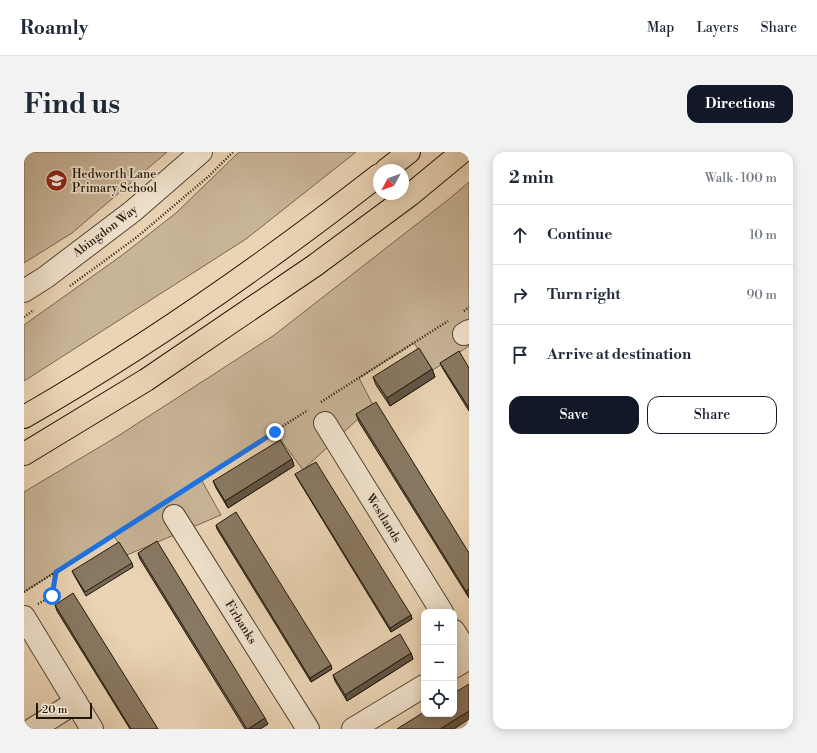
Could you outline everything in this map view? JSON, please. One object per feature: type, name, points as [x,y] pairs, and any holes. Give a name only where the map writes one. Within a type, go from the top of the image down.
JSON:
[{"type":"highway","points":[[394,164],[409,152]]},
{"type":"highway","points":[[24,454],[146,380],[314,266],[410,195],[462,152]]},
{"type":"highway","points":[[24,417],[157,336],[313,227],[373,180]]},
{"type":"street","name":"Abingdon Way","points":[[24,291],[46,277],[133,211],[202,152]]},
{"type":"street","name":"Westlands","points":[[321,416],[440,609]]},
{"type":"street","name":"Firbanks","points":[[170,510],[308,729]]},
{"type":"street","points":[[27,607],[76,702],[92,729]]},
{"type":"street","points":[[457,636],[469,655]]},
{"type":"street","points":[[457,665],[469,658]]},
{"type":"street","points":[[353,729],[421,688]]},
{"type":"street","points":[[33,729],[76,702]]},
{"type":"path","points":[[27,607],[56,572],[170,510],[321,416],[462,324],[469,307]]},
{"type":"path","points":[[27,607],[52,596],[56,572]]},
{"type":"shaded area","points":[[24,152],[167,152],[72,233],[24,263]]},
{"type":"shaded area","points":[[239,152],[356,152],[246,239],[24,381],[24,325],[121,256],[176,213]]},
{"type":"shaded area","points":[[469,182],[469,346],[433,370],[414,343],[359,378],[373,405],[303,470],[275,432],[201,479],[221,515],[127,555],[113,535],[24,592],[24,492],[118,436],[273,336]]},
{"type":"building","points":[[419,348],[432,369],[387,398],[373,377]]},
{"type":"building","points":[[459,351],[469,368],[469,408],[440,363]]},
{"type":"building","points":[[376,402],[469,553],[469,589],[466,591],[356,414]]},
{"type":"building","points":[[280,440],[292,459],[225,501],[213,481]]},
{"type":"building","points":[[316,462],[411,615],[390,628],[295,474]]},
{"type":"building","points":[[236,512],[331,665],[310,678],[216,525]]},
{"type":"building","points":[[157,541],[265,718],[248,729],[138,553]]},
{"type":"building","points":[[119,542],[132,563],[85,592],[72,571]]},
{"type":"building","points":[[73,593],[158,729],[131,729],[55,605]]},
{"type":"building","points":[[400,634],[411,653],[345,695],[333,675]]},
{"type":"building","points":[[469,684],[469,711],[440,729],[397,729],[421,714],[421,717],[457,717],[457,691]]},
{"type":"place","name":"Hedworth Lane Primary School","points":[[56,181]]},
{"type":"route","points":[[52,596],[56,572],[275,432]]}]
